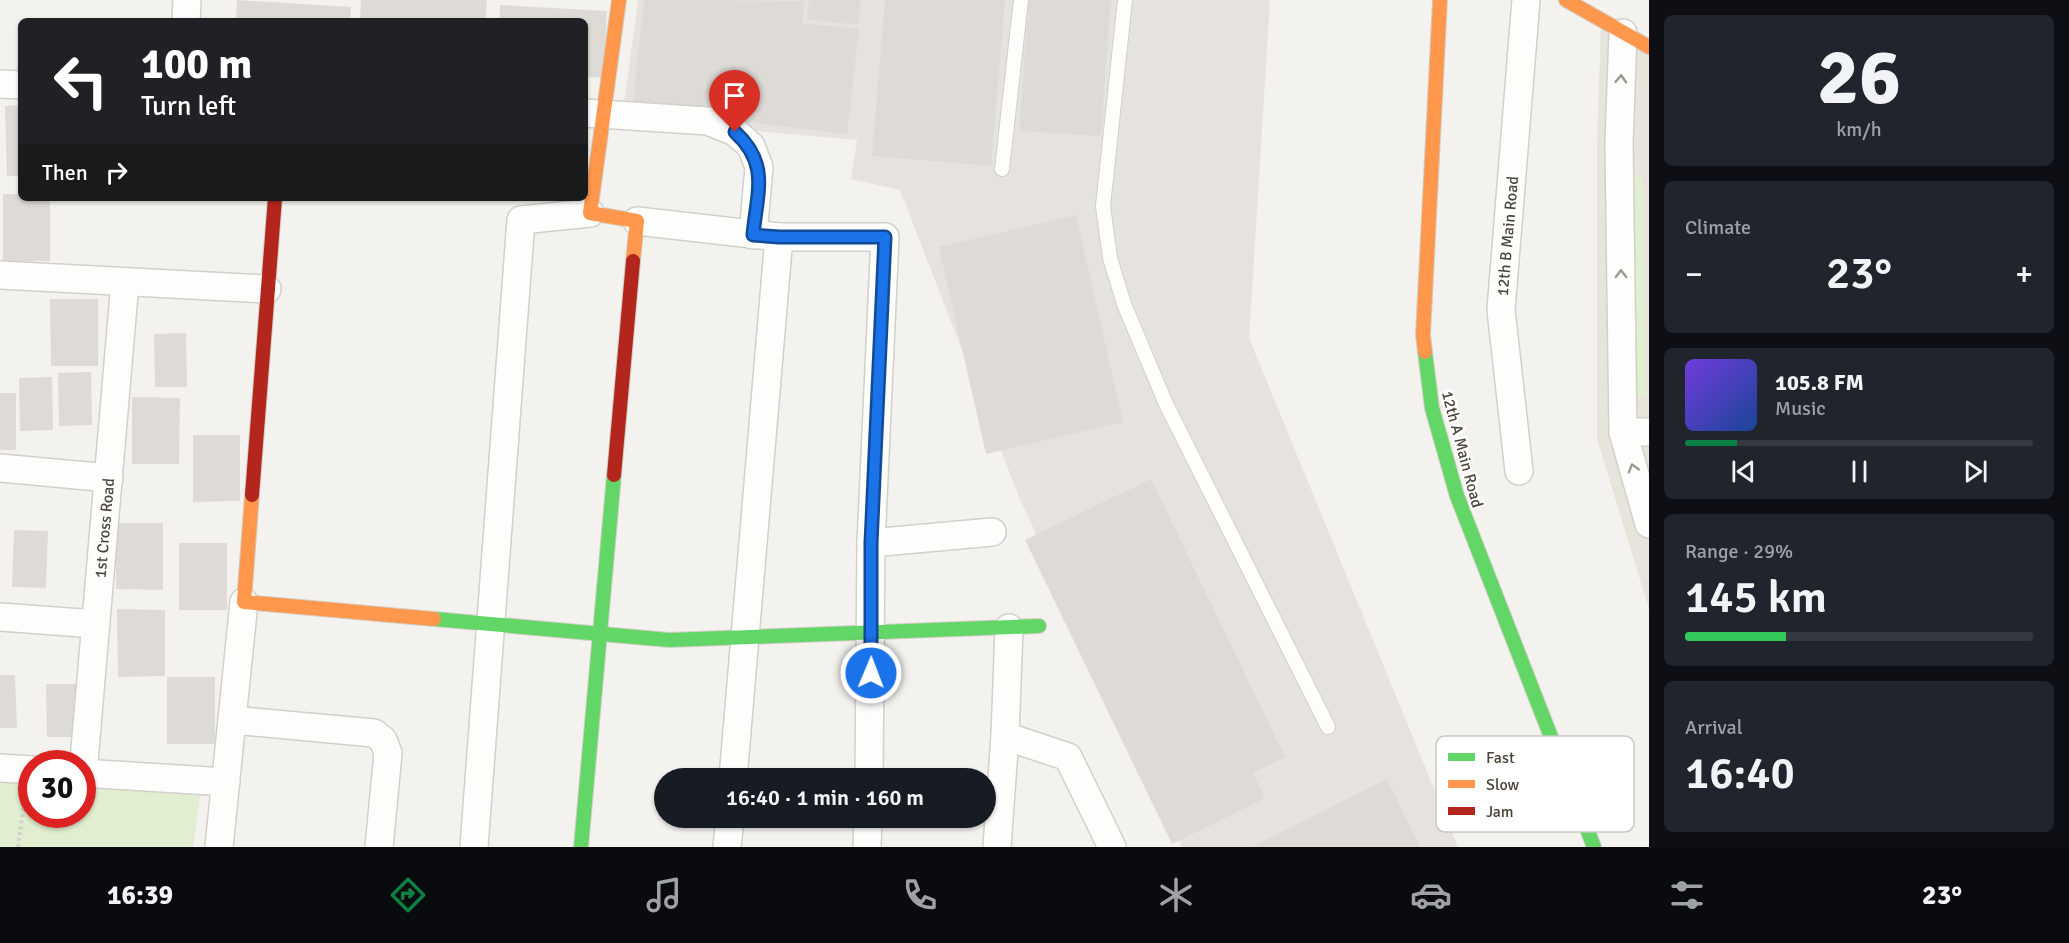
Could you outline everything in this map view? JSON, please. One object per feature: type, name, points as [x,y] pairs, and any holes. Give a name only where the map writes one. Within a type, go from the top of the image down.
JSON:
[{"type":"street","points":[[186,18],[187,0]]},
{"type":"street","points":[[590,213],[595,114],[619,0]]},
{"type":"street","name":"12th A Main Road","points":[[1440,0],[1423,335],[1432,408],[1457,496],[1551,736]]},
{"type":"street","name":"12th B Main Road","points":[[1519,471],[1502,310],[1526,0]]},
{"type":"street","points":[[1566,0],[1649,47]]},
{"type":"street","points":[[1623,33],[1619,143],[1636,432],[1649,524]]},
{"type":"street","points":[[0,84],[18,86]]},
{"type":"street","points":[[595,114],[708,121],[735,132],[751,146],[759,167],[766,236],[747,636],[734,768]]},
{"type":"street","points":[[219,847],[244,602],[275,201]]},
{"type":"street","points":[[474,847],[521,220],[590,213],[637,221],[766,236],[885,237],[871,543],[869,768]]},
{"type":"street","points":[[581,847],[637,221]]},
{"type":"street","points":[[0,275],[267,289]]},
{"type":"street","name":"1st Cross Road","points":[[85,750],[124,282]]},
{"type":"street","points":[[0,468],[109,478]]},
{"type":"street","points":[[871,543],[992,532]]},
{"type":"street","points":[[244,602],[669,640],[1040,626]]},
{"type":"street","points":[[0,617],[96,624]]},
{"type":"street","points":[[997,847],[1005,736],[1009,628]]},
{"type":"street","points":[[232,720],[374,733],[383,740],[388,753],[379,847]]},
{"type":"street","points":[[1005,736],[1068,757],[1112,847]]},
{"type":"street","points":[[0,768],[18,769]]},
{"type":"street","points":[[96,774],[226,782]]},
{"type":"street","points":[[727,847],[729,828]]},
{"type":"street","points":[[867,847],[868,828]]},
{"type":"street","name":"12th A Main Road","points":[[1588,832],[1594,847]]},
{"type":"lane","points":[[1002,169],[1021,0]]},
{"type":"lane","points":[[1125,0],[1103,206],[1110,258],[1124,304],[1166,404],[1328,728]]},
{"type":"path","points":[[18,847],[21,828]]},
{"type":"shaded area","points":[[638,0],[1270,0],[1249,338],[1436,793],[1436,832],[1452,832],[1458,847],[1182,847],[1019,497],[900,190],[851,179],[857,140],[622,119]]},
{"type":"shaded area","points":[[1601,22],[1649,47],[1649,609],[1597,439],[1597,142]]},
{"type":"green space","points":[[1637,174],[1642,176],[1645,396],[1637,396],[1633,176]]},
{"type":"green space","points":[[0,771],[18,773],[18,828],[96,828],[96,780],[201,789],[193,847],[0,847]]},
{"type":"building","points":[[237,0],[351,7],[350,18],[236,18]]},
{"type":"building","points":[[361,0],[487,0],[485,18],[360,18]]},
{"type":"building","points":[[644,0],[805,1],[802,23],[859,29],[847,134],[632,109]]},
{"type":"building","points":[[809,0],[861,0],[858,25],[807,19]]},
{"type":"building","points":[[885,0],[1005,0],[991,166],[872,156]]},
{"type":"building","points":[[1029,0],[1111,0],[1101,136],[1019,131]]},
{"type":"building","points":[[500,5],[607,11],[604,78],[588,77],[588,18],[499,18]]},
{"type":"building","points":[[18,105],[18,176],[7,176],[5,106]]},
{"type":"building","points":[[3,194],[18,194],[18,201],[50,201],[50,261],[3,261]]},
{"type":"building","points":[[1076,215],[1123,422],[986,454],[939,247]]},
{"type":"building","points":[[50,299],[98,299],[98,366],[51,366]]},
{"type":"building","points":[[186,333],[187,387],[155,387],[154,334]]},
{"type":"building","points":[[91,372],[92,425],[59,426],[58,373]]},
{"type":"building","points":[[52,377],[53,430],[20,431],[19,378]]},
{"type":"building","points":[[0,393],[16,393],[16,450],[0,450]]},
{"type":"building","points":[[132,397],[180,398],[179,464],[132,464]]},
{"type":"building","points":[[193,435],[240,435],[240,501],[193,502]]},
{"type":"building","points":[[1151,479],[1285,757],[1253,773],[1265,798],[1172,844],[1025,540]]},
{"type":"building","points":[[116,523],[163,523],[163,590],[116,589]]},
{"type":"building","points":[[14,530],[48,531],[46,588],[12,587]]},
{"type":"building","points":[[179,543],[227,543],[227,610],[179,610]]},
{"type":"building","points":[[117,609],[165,610],[165,676],[118,677]]},
{"type":"building","points":[[0,675],[15,675],[17,728],[0,728]]},
{"type":"building","points":[[167,677],[215,677],[215,744],[167,744]]},
{"type":"building","points":[[46,684],[79,684],[80,737],[47,737]]},
{"type":"building","points":[[1387,779],[1420,847],[1252,847]]},
{"type":"traffic: fast","points":[[1425,352],[1432,408],[1457,496],[1551,736]]},
{"type":"traffic: fast","points":[[581,847],[614,475]]},
{"type":"traffic: fast","points":[[434,619],[669,640],[1039,626]]},
{"type":"traffic: fast","points":[[1588,832],[1594,847]]},
{"type":"traffic: slow","points":[[619,0],[590,213],[637,221],[633,261]]},
{"type":"traffic: slow","points":[[1425,352],[1423,335],[1440,0]]},
{"type":"traffic: slow","points":[[1566,0],[1649,47]]},
{"type":"traffic: slow","points":[[252,495],[244,602],[434,619]]},
{"type":"traffic: jam","points":[[252,495],[275,201]]},
{"type":"traffic: jam","points":[[614,475],[633,261]]},
{"type":"route","points":[[735,132],[751,146],[759,167],[753,235],[885,237],[871,543],[871,673]]}]
